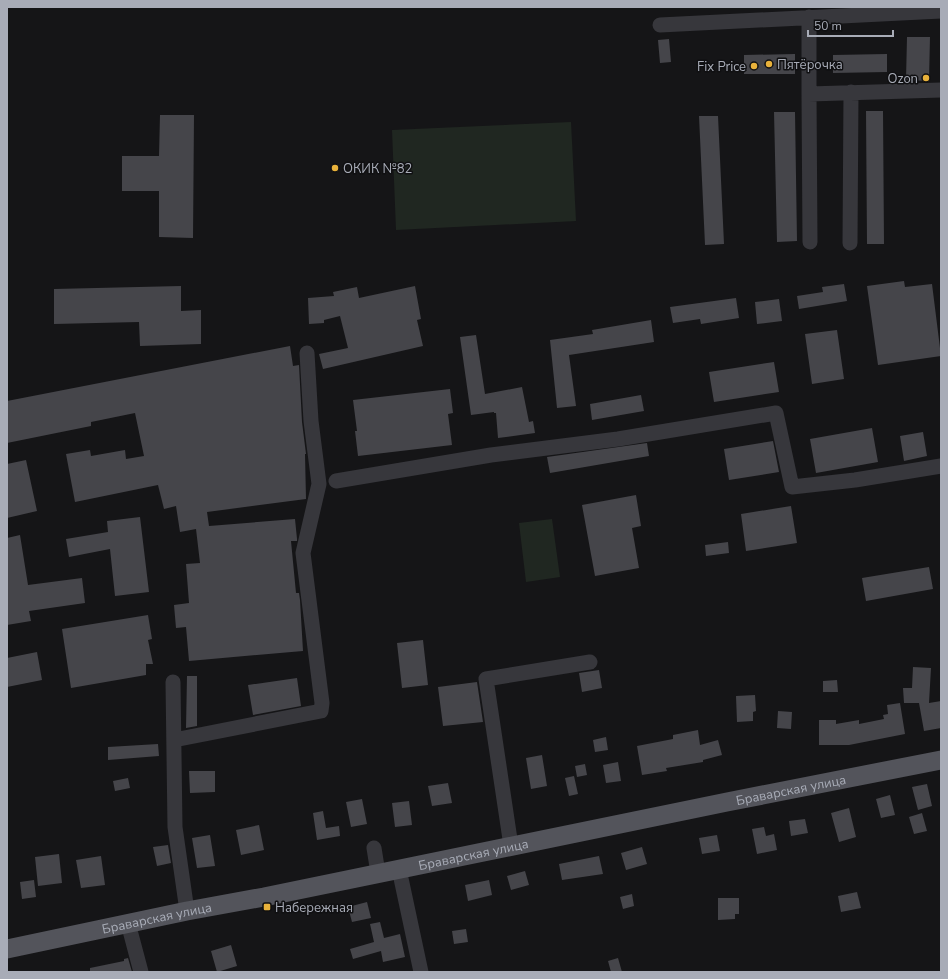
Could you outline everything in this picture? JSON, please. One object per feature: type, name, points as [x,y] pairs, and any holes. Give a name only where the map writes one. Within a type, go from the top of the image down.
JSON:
[{"type":"main road","name":"Браварская улица","points":[[7,949],[128,923],[264,897],[941,760]]},
{"type":"street","points":[[660,25],[913,10],[941,11]]},
{"type":"street","points":[[809,17],[810,242]]},
{"type":"street","points":[[809,94],[941,90]]},
{"type":"street","points":[[850,243],[851,92]]},
{"type":"street","points":[[174,740],[321,711],[322,703],[303,553],[319,484],[311,421],[307,353]]},
{"type":"street","points":[[336,481],[491,455],[618,439],[776,413],[792,487],[855,480],[941,466]]},
{"type":"street","points":[[511,846],[486,679],[590,662]]},
{"type":"street","points":[[173,682],[175,827],[186,912]]},
{"type":"street","points":[[374,848],[378,873]]},
{"type":"street","points":[[399,869],[421,972]]},
{"type":"street","points":[[128,923],[141,972]]},
{"type":"shaded area","points":[[571,122],[576,221],[396,230],[392,130]]},
{"type":"shaded area","points":[[552,519],[560,577],[526,582],[519,523]]},
{"type":"building","points":[[907,37],[930,37],[929,81],[906,80]]},
{"type":"building","points":[[669,39],[671,62],[660,63],[658,40]]},
{"type":"building","name":"Пятёрочка","points":[[795,54],[795,74],[744,74],[744,55]]},
{"type":"building","points":[[887,54],[887,72],[833,73],[833,55]]},
{"type":"building","points":[[866,111],[883,111],[884,244],[867,244]]},
{"type":"building","points":[[774,112],[795,112],[797,241],[777,242]]},
{"type":"building","points":[[160,115],[194,115],[193,238],[159,237],[159,191],[122,191],[122,156],[159,156]]},
{"type":"building","points":[[699,116],[718,116],[724,244],[705,245]]},
{"type":"building","points":[[904,281],[905,287],[932,284],[941,356],[878,365],[867,286]]},
{"type":"building","points":[[844,284],[847,301],[799,309],[797,296],[823,292],[822,287]]},
{"type":"building","points":[[181,286],[181,311],[201,310],[201,344],[140,346],[139,322],[54,324],[54,289]]},
{"type":"building","points":[[415,286],[421,319],[417,320],[423,346],[323,369],[319,354],[348,348],[340,316],[324,320],[324,323],[309,324],[308,298],[334,296],[333,292],[357,287],[359,298]]},
{"type":"building","points":[[736,298],[739,318],[701,324],[700,319],[673,323],[670,307]]},
{"type":"building","points":[[779,299],[782,321],[757,324],[755,302]]},
{"type":"building","points":[[651,320],[654,342],[569,355],[576,406],[557,408],[550,340],[593,334],[592,330]]},
{"type":"building","points":[[837,330],[844,379],[812,384],[805,334]]},
{"type":"building","points":[[476,335],[485,394],[522,387],[529,422],[533,421],[535,433],[498,438],[496,413],[471,415],[460,337]]},
{"type":"building","points":[[290,346],[293,366],[299,365],[302,422],[306,454],[306,499],[207,512],[209,526],[295,519],[297,541],[291,541],[296,593],[299,593],[300,600],[303,651],[189,661],[186,627],[176,628],[174,605],[189,603],[186,564],[200,563],[196,529],[180,532],[176,506],[164,509],[158,485],[75,502],[66,454],[90,450],[91,456],[125,450],[126,459],[144,456],[135,413],[91,422],[91,426],[7,443],[7,401]]},
{"type":"building","points":[[774,362],[779,392],[714,402],[709,372]]},
{"type":"building","points":[[450,389],[453,413],[448,414],[452,445],[358,456],[355,431],[357,431],[353,400]]},
{"type":"building","points":[[641,395],[644,411],[592,420],[590,404]]},
{"type":"building","points":[[872,428],[878,462],[816,473],[810,439]]},
{"type":"building","points":[[923,432],[927,456],[904,461],[900,436]]},
{"type":"building","points":[[773,441],[779,472],[729,480],[724,449]]},
{"type":"building","points":[[647,443],[649,456],[550,473],[547,457]]},
{"type":"building","points":[[26,460],[37,511],[7,518],[7,464]]},
{"type":"building","points":[[636,495],[641,526],[632,528],[639,568],[595,576],[582,505]]},
{"type":"building","points":[[791,506],[797,543],[746,551],[741,514]]},
{"type":"building","points":[[140,517],[149,592],[115,596],[110,549],[69,557],[66,539],[108,532],[107,521]]},
{"type":"building","points":[[20,535],[28,585],[82,578],[85,603],[29,611],[31,621],[7,625],[7,538]]},
{"type":"building","points":[[728,542],[729,553],[706,556],[705,545]]},
{"type":"building","points":[[929,567],[933,589],[866,601],[862,578]]},
{"type":"building","points":[[148,615],[152,639],[148,640],[153,664],[146,664],[146,675],[71,688],[62,629]]},
{"type":"building","points":[[423,640],[428,685],[402,688],[397,643]]},
{"type":"building","points":[[37,652],[42,680],[7,687],[7,658]]},
{"type":"building","points":[[913,667],[931,668],[929,703],[941,701],[941,728],[924,731],[919,703],[904,703],[903,688],[912,688]]},
{"type":"building","points":[[599,670],[602,688],[582,692],[579,673]]},
{"type":"building","points":[[187,676],[197,676],[197,726],[186,728]]},
{"type":"building","points":[[297,678],[301,706],[253,715],[248,685]]},
{"type":"building","points":[[837,680],[838,692],[823,692],[823,681]]},
{"type":"building","points":[[477,682],[483,722],[443,726],[438,687]]},
{"type":"building","points":[[755,695],[756,711],[753,712],[753,721],[737,722],[736,696]]},
{"type":"building","points":[[900,703],[905,734],[849,745],[819,745],[819,720],[836,720],[836,724],[859,720],[859,724],[884,719],[883,715],[888,714],[887,705]]},
{"type":"building","points":[[778,711],[792,712],[791,729],[777,728]]},
{"type":"building","points":[[698,730],[700,745],[718,740],[722,755],[703,760],[703,762],[666,768],[667,771],[642,775],[637,746],[673,739],[673,735]]},
{"type":"building","points":[[606,737],[608,750],[595,752],[593,740]]},
{"type":"building","points":[[158,744],[159,756],[108,760],[108,747]]},
{"type":"building","points":[[542,755],[547,786],[531,789],[526,758]]},
{"type":"building","points":[[618,762],[621,781],[606,783],[603,765]]},
{"type":"building","points":[[585,764],[587,775],[577,777],[575,766]]},
{"type":"building","points":[[189,771],[215,771],[215,792],[190,793]]},
{"type":"building","points":[[574,776],[578,794],[569,796],[565,778]]},
{"type":"building","points":[[128,778],[130,788],[115,791],[113,781]]},
{"type":"building","points":[[448,783],[452,803],[432,806],[428,786]]},
{"type":"building","points":[[927,784],[932,806],[918,810],[912,787]]},
{"type":"building","points":[[890,795],[895,815],[881,818],[876,799]]},
{"type":"building","points":[[362,799],[367,824],[351,827],[346,802]]},
{"type":"building","points":[[409,801],[412,825],[395,827],[392,803]]},
{"type":"building","points":[[849,808],[856,837],[839,842],[831,813]]},
{"type":"building","points":[[323,811],[326,828],[339,826],[340,836],[317,840],[313,813]]},
{"type":"building","points":[[922,813],[927,831],[914,834],[909,817]]},
{"type":"building","points":[[805,819],[808,833],[791,836],[789,821]]},
{"type":"building","points":[[259,825],[264,850],[241,855],[236,830]]},
{"type":"building","points":[[764,827],[766,836],[774,834],[777,850],[757,854],[752,829]]},
{"type":"building","points":[[210,835],[215,866],[197,868],[192,838]]},
{"type":"building","points":[[717,835],[720,851],[702,854],[699,838]]},
{"type":"building","points":[[168,845],[171,863],[157,866],[153,847]]},
{"type":"building","points":[[642,847],[647,864],[626,870],[621,853]]},
{"type":"building","points":[[59,854],[62,883],[38,886],[35,857]]},
{"type":"building","points":[[101,856],[105,885],[81,888],[76,860]]},
{"type":"building","points":[[599,856],[603,874],[562,880],[559,864]]},
{"type":"building","points":[[525,871],[529,885],[511,890],[507,876]]},
{"type":"building","points":[[34,880],[36,897],[22,899],[20,882]]},
{"type":"building","points":[[489,880],[492,895],[468,901],[465,885]]},
{"type":"building","points":[[857,892],[861,908],[841,912],[838,896]]},
{"type":"building","points":[[632,894],[634,906],[623,909],[620,897]]},
{"type":"building","points":[[718,898],[739,898],[739,914],[735,914],[735,919],[718,920]]},
{"type":"building","points":[[367,902],[371,918],[352,922],[348,907]]},
{"type":"building","points":[[380,922],[384,938],[400,934],[405,957],[383,962],[381,951],[353,959],[350,949],[374,942],[370,924]]},
{"type":"building","points":[[466,929],[468,942],[454,944],[452,931]]},
{"type":"building","points":[[231,945],[237,966],[217,972],[211,951]]},
{"type":"building","points":[[128,958],[132,972],[90,972],[90,968],[124,961],[124,959]]},
{"type":"building","points":[[618,958],[622,972],[611,972],[608,961]]},
{"type":"place","name":"Пятёрочка","points":[[769,64]]},
{"type":"place","name":"Fix Price","points":[[754,66]]},
{"type":"place","name":"Ozon","points":[[926,78]]},
{"type":"place","name":"ОКИК №82","points":[[335,168]]},
{"type":"place","name":"Набережная","points":[[267,907]]}]
